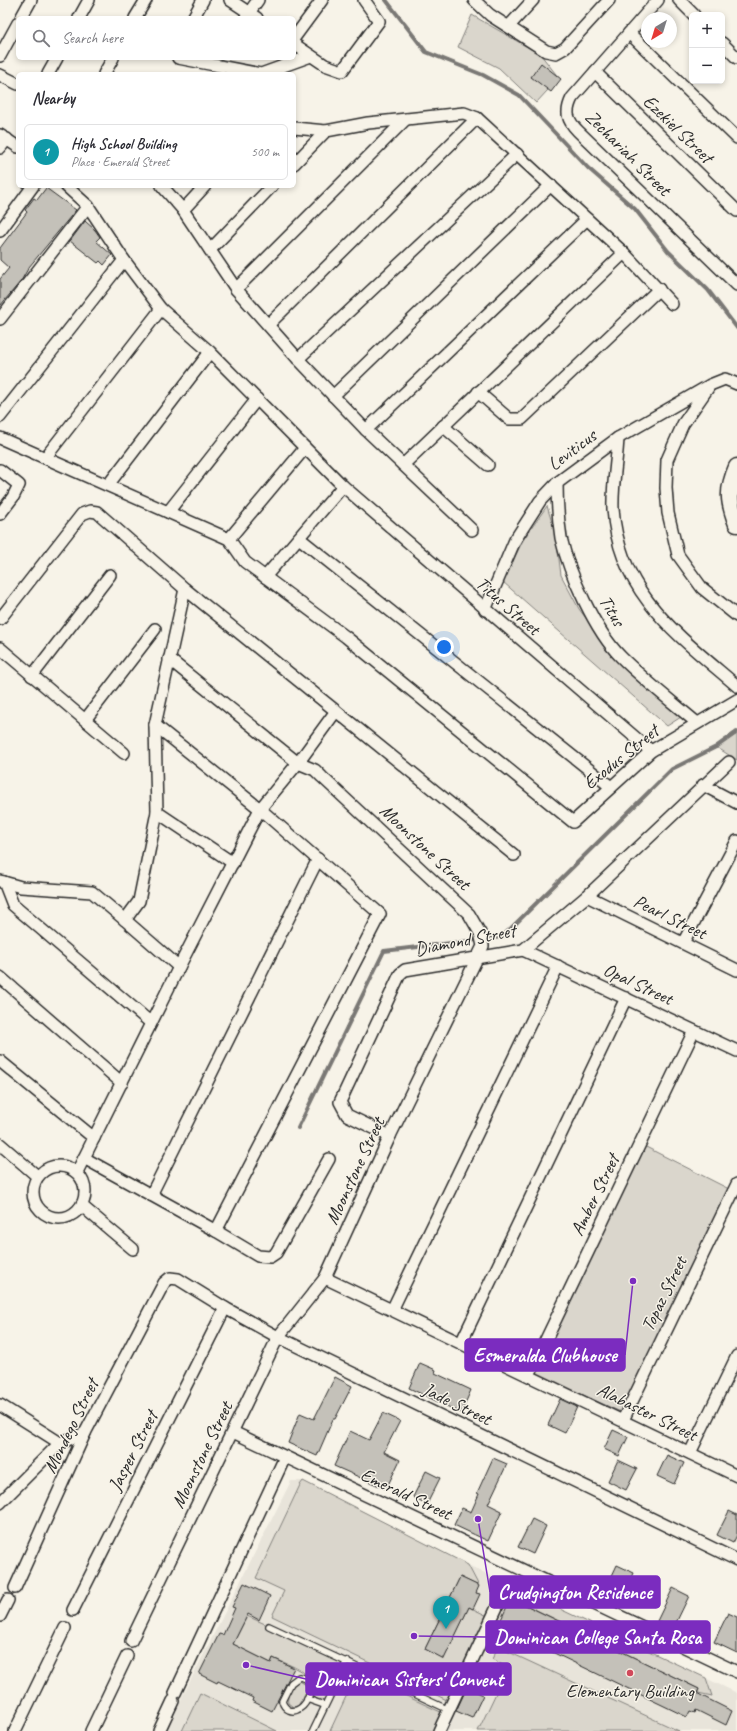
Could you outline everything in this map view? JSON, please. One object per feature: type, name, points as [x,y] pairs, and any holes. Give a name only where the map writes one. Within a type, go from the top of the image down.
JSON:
[{"type":"street","points":[[22,16],[30,0]]},
{"type":"street","points":[[80,16],[89,0]]},
{"type":"street","points":[[136,16],[146,0]]},
{"type":"street","points":[[194,16],[203,0]]},
{"type":"street","points":[[230,0],[251,16],[258,0]]},
{"type":"street","points":[[296,35],[322,0]]},
{"type":"street","points":[[296,45],[325,65],[342,71],[379,21],[364,0]]},
{"type":"street","points":[[474,0],[490,15],[546,51],[556,53],[565,48],[610,0]]},
{"type":"street","points":[[509,26],[532,0]]},
{"type":"street","name":"Zechariah Street","points":[[658,0],[572,98],[566,113],[570,122],[737,285]]},
{"type":"street","points":[[679,0],[691,12]]},
{"type":"street","points":[[0,56],[16,27]]},
{"type":"street","points":[[629,33],[737,138]]},
{"type":"street","points":[[725,46],[737,58]]},
{"type":"street","points":[[267,72],[311,56]]},
{"type":"street","points":[[49,72],[56,60]]},
{"type":"street","points":[[105,72],[112,60]]},
{"type":"street","points":[[200,60],[223,62],[256,72]]},
{"type":"street","name":"Ezekiel Street","points":[[595,72],[737,211]]},
{"type":"street","points":[[0,75],[16,83]]},
{"type":"street","points":[[296,128],[326,131],[406,119],[464,113],[477,118],[624,253],[672,304]]},
{"type":"street","points":[[268,325],[477,118]]},
{"type":"street","points":[[236,289],[406,119]]},
{"type":"street","points":[[296,162],[326,131]]},
{"type":"street","points":[[0,148],[4,137],[16,146]]},
{"type":"street","points":[[298,359],[517,154]]},
{"type":"street","points":[[333,396],[551,186]]},
{"type":"street","points":[[0,231],[32,188]]},
{"type":"street","name":"Titus Street","points":[[68,188],[88,206],[124,260],[161,309],[210,352],[343,486],[484,610],[651,751]]},
{"type":"street","points":[[164,188],[182,210],[236,289],[298,359],[366,430],[472,530]]},
{"type":"street","points":[[182,210],[203,188]]},
{"type":"street","points":[[210,250],[270,188]]},
{"type":"street","points":[[0,319],[88,206]]},
{"type":"street","points":[[366,430],[587,219]]},
{"type":"street","points":[[403,465],[624,253]]},
{"type":"street","points":[[0,417],[124,260]]},
{"type":"street","points":[[478,392],[509,419],[522,419],[659,289]]},
{"type":"street","points":[[45,458],[161,309]]},
{"type":"street","points":[[108,486],[210,352]]},
{"type":"street","name":"Leviticus","points":[[484,610],[515,540],[540,501],[557,483],[618,438],[710,385],[724,379],[737,384]]},
{"type":"street","points":[[710,385],[683,424],[667,460],[666,488],[668,513],[678,555],[702,588],[737,616]]},
{"type":"street","points":[[168,512],[257,399]]},
{"type":"street","points":[[443,426],[488,465]]},
{"type":"street","points":[[0,438],[229,539],[245,562],[265,577],[343,486]]},
{"type":"street","points":[[618,438],[613,507],[621,552],[632,576],[644,596],[670,629],[737,686]]},
{"type":"street","points":[[229,539],[305,448]]},
{"type":"street","points":[[737,467],[732,479],[729,503],[737,524]]},
{"type":"street","points":[[0,470],[20,485],[0,514]]},
{"type":"street","name":"Titus","points":[[557,483],[557,508],[562,539],[579,590],[598,628],[620,656],[697,723]]},
{"type":"street","points":[[0,619],[82,514],[90,511],[97,512],[185,589],[514,855]]},
{"type":"street","points":[[299,538],[611,787]]},
{"type":"street","points":[[32,676],[110,575]]},
{"type":"street","name":"Exodus Street","points":[[265,577],[346,637],[573,822],[651,751],[737,700]]},
{"type":"street","points":[[125,920],[139,901],[157,812],[155,725],[185,589]]},
{"type":"street","points":[[84,720],[155,629]]},
{"type":"street","points":[[0,648],[124,753]]},
{"type":"street","name":"Moonstone Street","points":[[131,1641],[278,1337],[325,1278],[390,1136],[483,946],[480,933],[470,914],[315,770],[298,763],[169,659]]},
{"type":"street","points":[[77,1172],[260,808],[298,763],[336,711]]},
{"type":"street","points":[[155,725],[260,808],[380,914],[216,1231]]},
{"type":"street","name":"Diamond Street","points":[[390,1136],[347,1115],[340,1102],[396,980],[405,970],[524,950],[587,896],[728,762]]},
{"type":"street","points":[[703,785],[737,803]]},
{"type":"street","points":[[157,812],[233,863]]},
{"type":"street","points":[[683,944],[737,841]]},
{"type":"street","points":[[151,1195],[318,859]]},
{"type":"street","points":[[2,882],[21,887],[92,892],[179,967]]},
{"type":"street","points":[[2,882],[13,905],[151,1023]]},
{"type":"street","name":"Pearl Street","points":[[587,896],[737,970]]},
{"type":"street","name":"Opal Street","points":[[524,950],[737,1051]]},
{"type":"street","points":[[392,1310],[558,966]]},
{"type":"street","points":[[0,977],[122,1083]]},
{"type":"street","points":[[462,1343],[626,998]]},
{"type":"street","name":"Amber Street","points":[[529,1375],[694,1030]]},
{"type":"street","points":[[0,1061],[94,1138]]},
{"type":"street","points":[[0,1144],[37,1176]]},
{"type":"street","points":[[84,1158],[258,1256],[270,1257],[276,1254],[329,1159]]},
{"type":"street","points":[[64,1165],[77,1172],[84,1182],[86,1194],[82,1206],[73,1214],[62,1218],[50,1216],[40,1210],[34,1199],[33,1187],[37,1176],[49,1167],[64,1165]]},
{"type":"street","name":"Topaz Street","points":[[623,1420],[737,1184]]},
{"type":"street","points":[[82,1206],[133,1249]]},
{"type":"street","name":"Jade Street","points":[[164,1283],[170,1278],[178,1279],[278,1337],[737,1560]]},
{"type":"street","name":"Alabaster Street","points":[[325,1278],[737,1476]]},
{"type":"street","name":"Mondego Street","points":[[15,1588],[85,1433],[164,1283]]},
{"type":"street","name":"Jasper Street","points":[[73,1610],[226,1308]]},
{"type":"street","points":[[690,1453],[737,1356]]},
{"type":"street","points":[[0,1405],[60,1443]]},
{"type":"street","name":"Emerald Street","points":[[233,1432],[737,1672]]},
{"type":"street","points":[[0,1503],[60,1443],[85,1433]]},
{"type":"street","points":[[159,1731],[285,1457]]},
{"type":"street","points":[[440,1731],[506,1588]]},
{"type":"street","points":[[0,1616],[8,1600]]},
{"type":"street","points":[[15,1731],[65,1628]]},
{"type":"street","points":[[91,1731],[127,1656]]},
{"type":"lane","points":[[269,1626],[347,1661],[449,1710]]},
{"type":"lane","points":[[313,1731],[347,1661]]},
{"type":"lane","points":[[299,1677],[306,1679],[310,1684],[310,1690],[306,1699],[302,1708],[296,1712],[288,1709],[282,1701],[291,1682],[299,1677]]},
{"type":"lane","points":[[306,1699],[324,1706]]},
{"type":"shaded area","points":[[472,15],[541,55],[559,78],[536,103],[499,68],[458,47]]},
{"type":"shaded area","points":[[547,506],[556,536],[561,575],[579,609],[617,659],[681,717],[667,726],[503,582],[523,540]]},
{"type":"shaded area","points":[[737,734],[737,760],[716,747]]},
{"type":"shaded area","points":[[644,1146],[731,1190],[623,1413],[534,1373]]},
{"type":"shaded area","points":[[291,1481],[303,1481],[468,1565],[737,1693],[737,1731],[165,1731]]},
{"type":"shaded area","points":[[303,1481],[468,1565],[479,1586],[460,1577],[425,1649],[444,1658],[469,1607],[494,1619],[453,1703],[272,1616],[284,1591],[256,1578]]},
{"type":"shaded area","points":[[526,1593],[706,1678],[712,1696],[698,1693],[699,1689],[522,1603]]},
{"type":"shaded area","points":[[247,1616],[349,1661],[343,1675],[337,1673],[325,1697],[330,1700],[329,1705],[313,1697],[315,1689],[313,1683],[303,1672],[273,1658],[271,1663],[233,1644]]},
{"type":"shaded area","points":[[498,1647],[679,1731],[478,1731],[508,1668],[492,1659]]},
{"type":"shaded area","points":[[357,1673],[447,1715],[439,1731],[330,1731]]},
{"type":"shaded area","points":[[300,1681],[306,1685],[307,1690],[298,1706],[293,1707],[288,1703],[289,1693],[297,1682]]},
{"type":"shaded area","points":[[200,1693],[277,1731],[182,1731]]},
{"type":"building","points":[[541,63],[561,79],[551,92],[531,77]]},
{"type":"building","points":[[46,188],[76,210],[29,267],[21,281],[0,306],[0,279],[9,268],[0,260],[0,248],[27,212],[25,210],[34,198],[37,200]]},
{"type":"building","points":[[85,221],[100,237],[96,241],[112,255],[104,265],[100,261],[98,263],[70,241]]},
{"type":"building","points":[[420,1363],[436,1370],[435,1373],[471,1390],[461,1413],[409,1388]]},
{"type":"building","points":[[335,1377],[352,1386],[335,1419],[333,1419],[317,1456],[288,1443],[300,1413],[314,1419]]},
{"type":"building","points":[[560,1399],[577,1407],[565,1433],[548,1425]]},
{"type":"building","points":[[383,1413],[400,1421],[384,1452],[400,1460],[386,1489],[334,1466],[350,1431],[369,1440]]},
{"type":"building","points":[[613,1430],[628,1437],[619,1456],[604,1449]]},
{"type":"building","points":[[667,1455],[684,1463],[674,1484],[657,1476]]},
{"type":"building","points":[[493,1458],[507,1464],[488,1504],[502,1511],[488,1541],[454,1525],[462,1508],[471,1512],[479,1494],[477,1493]]},
{"type":"building","points":[[618,1460],[637,1469],[626,1490],[608,1481]]},
{"type":"building","points":[[426,1471],[440,1478],[427,1504],[413,1497]]},
{"type":"building","points":[[729,1511],[737,1515],[737,1535],[733,1543],[717,1535]]},
{"type":"building","points":[[532,1519],[546,1526],[533,1554],[518,1547]]},
{"type":"building","points":[[617,1565],[634,1573],[621,1602],[603,1595]]},
{"type":"building","points":[[460,1577],[479,1586],[476,1593],[480,1594],[473,1609],[469,1607],[444,1659],[425,1649]]},
{"type":"building","points":[[244,1583],[270,1596],[259,1620],[248,1614],[233,1644],[271,1663],[273,1658],[294,1668],[272,1711],[252,1701],[253,1698],[218,1681],[217,1683],[199,1674],[219,1634],[223,1635],[235,1608],[232,1607]]},
{"type":"building","points":[[673,1588],[689,1596],[673,1629],[657,1621]]},
{"type":"building","name":"Elementary Building","points":[[511,1598],[699,1689],[697,1693],[732,1711],[726,1725],[696,1710],[695,1713],[690,1711],[687,1717],[498,1626]]},
{"type":"building","points":[[728,1613],[737,1617],[737,1653],[714,1642]]},
{"type":"building","points":[[467,1687],[483,1695],[472,1718],[456,1711]]},
{"type":"waterway","points":[[386,0],[426,52],[483,75],[519,95],[588,168],[635,209],[668,251],[708,290],[737,328]]},
{"type":"waterway","points":[[298,1128],[384,951],[502,937],[672,769],[716,747],[737,732]]},
{"type":"place","name":"Esmeralda Clubhouse","points":[[633,1281]]},
{"type":"place","name":"Crudgington Residence","points":[[478,1519]]},
{"type":"place","name":"High School Building","points":[[446,1629]]},
{"type":"place","name":"Dominican College Santa Rosa","points":[[414,1636]]},
{"type":"place","name":"Dominican Sisters' Convent","points":[[246,1665]]},
{"type":"place","name":"Elementary Building","points":[[630,1673]]}]
